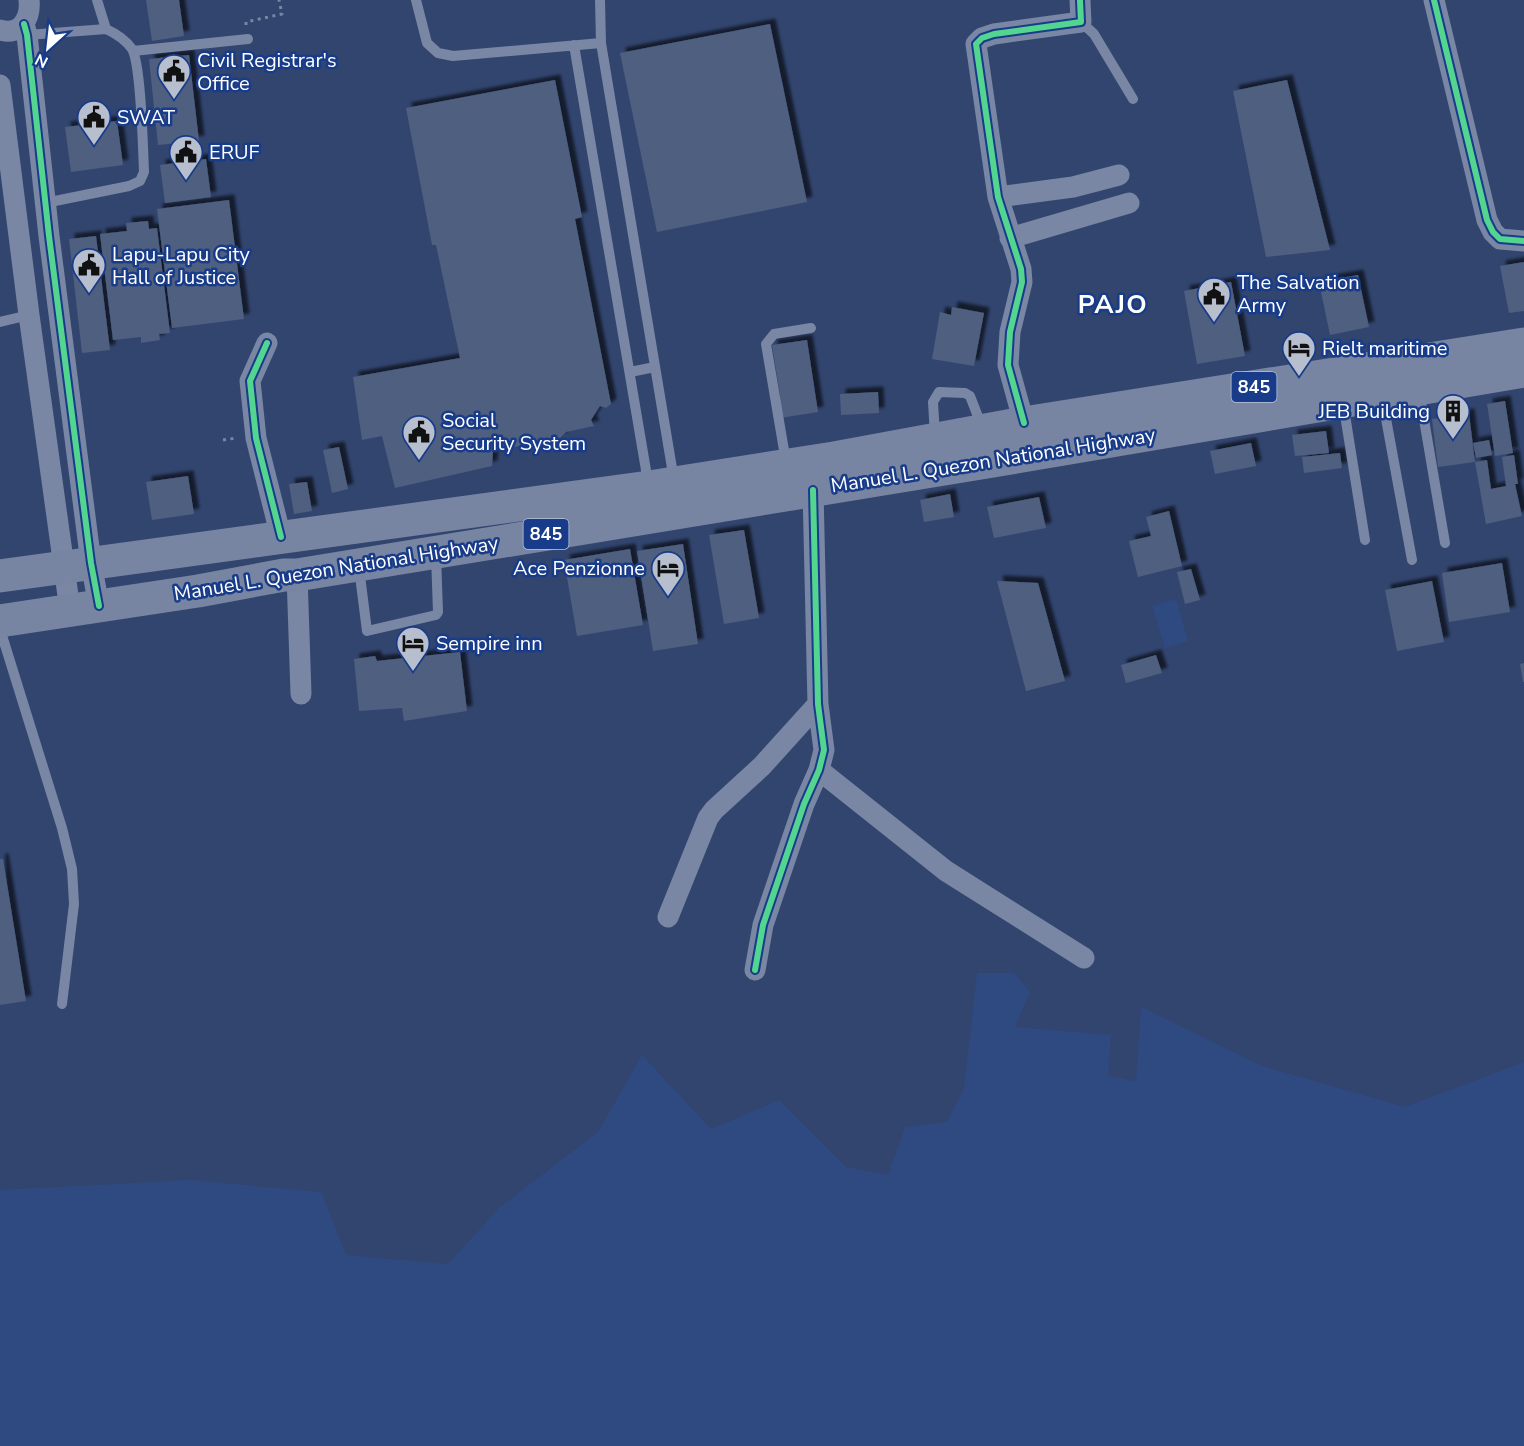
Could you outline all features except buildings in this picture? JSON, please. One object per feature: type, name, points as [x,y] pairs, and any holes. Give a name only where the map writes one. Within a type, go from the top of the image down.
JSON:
[{"type":"main road","name":"Manuel L. Quezon National Highway","points":[[0,576],[662,485],[936,439],[988,446],[1024,423],[1524,344]]},
{"type":"main road","name":"Manuel L. Quezon National Highway","points":[[0,621],[198,591],[284,575],[297,575],[813,490],[988,446],[1293,410],[1524,371]]},
{"type":"main road","points":[[1293,410],[1299,417],[1308,421],[1524,385]]},
{"type":"street","points":[[29,0],[30,12],[26,30],[49,236],[77,565],[84,608]]},
{"type":"street","points":[[1024,423],[1008,365],[1010,332],[1022,282],[1021,268],[998,197],[976,44],[982,38],[994,34],[1081,22],[1080,0]]},
{"type":"street","points":[[1434,0],[1487,220],[1493,232],[1500,239],[1524,241]]},
{"type":"street","points":[[0,30],[26,30]]},
{"type":"street","points":[[0,85],[5,165],[20,242],[29,315],[84,608]]},
{"type":"street","points":[[998,197],[1073,187],[1119,175]]},
{"type":"street","points":[[1010,238],[1129,202]]},
{"type":"street","points":[[20,242],[49,236]]},
{"type":"street","points":[[267,343],[250,381],[256,438],[281,537]]},
{"type":"street","points":[[755,970],[764,925],[824,750],[818,704],[813,490]]},
{"type":"street","points":[[297,575],[301,694]]},
{"type":"street","points":[[668,917],[708,818],[762,766],[818,704]]},
{"type":"street","points":[[819,770],[946,871],[1084,958]]},
{"type":"lane","points":[[97,0],[106,29]]},
{"type":"lane","points":[[417,0],[427,44],[438,53],[453,56],[601,43]]},
{"type":"lane","points":[[600,0],[601,43],[655,367],[662,485]]},
{"type":"lane","points":[[1081,22],[1094,34],[1133,99]]},
{"type":"lane","points":[[26,30],[106,29],[117,34],[133,51],[137,74],[144,172],[140,181],[129,186],[45,203]]},
{"type":"lane","points":[[133,51],[248,39]]},
{"type":"lane","points":[[574,45],[630,372],[662,485]]},
{"type":"lane","points":[[0,322],[29,315]]},
{"type":"lane","points":[[786,465],[766,344],[774,334],[811,328]]},
{"type":"lane","points":[[630,372],[655,367]]},
{"type":"lane","points":[[936,439],[933,402],[939,392],[965,393],[970,396],[988,446]]},
{"type":"lane","points":[[1421,402],[1445,543]]},
{"type":"lane","points":[[1384,408],[1412,560]]},
{"type":"lane","points":[[1345,415],[1365,540]]},
{"type":"lane","points":[[359,565],[367,631],[436,615],[438,612],[436,551]]},
{"type":"lane","points":[[0,629],[62,828],[72,869],[74,904],[62,1004]]},
{"type":"path","points":[[248,39],[246,22],[282,14],[279,0],[282,0]]},
{"type":"water","points":[[1176,599],[1188,641],[1165,648],[1152,606]]},
{"type":"water","points":[[977,973],[1014,973],[1030,992],[1015,1027],[1111,1035],[1108,1076],[1136,1081],[1141,1007],[1262,1066],[1405,1107],[1524,1062],[1524,1446],[0,1446],[0,1190],[189,1180],[321,1192],[346,1255],[448,1264],[500,1207],[598,1132],[642,1055],[711,1129],[779,1100],[846,1167],[888,1175],[905,1127],[947,1122],[964,1088]]},
{"type":"cycle path","points":[[1024,423],[1008,365],[1010,332],[1022,282],[1021,269],[998,197],[976,44],[982,38],[994,34],[1081,22],[1080,0]]},
{"type":"cycle path","points":[[1434,0],[1487,220],[1493,232],[1500,239],[1524,241]]},
{"type":"cycle path","points":[[24,24],[91,563],[99,606]]},
{"type":"cycle path","points":[[267,343],[250,381],[256,438],[281,537]]},
{"type":"cycle path","points":[[755,970],[763,925],[804,804],[819,770],[824,750],[818,704],[813,490]]},
{"type":"place","name":"Civil Registrar's Office","points":[[174,100]]},
{"type":"place","name":"SWAT","points":[[94,146]]},
{"type":"place","name":"ERUF","points":[[186,181]]},
{"type":"place","name":"Lapu-Lapu City Hall of Justice","points":[[89,294]]},
{"type":"place","name":"The Salvation Army","points":[[1214,323]]},
{"type":"place","name":"Rielt maritime","points":[[1299,377]]},
{"type":"place","name":"JEB Building","points":[[1453,440]]},
{"type":"place","name":"Social Security System","points":[[419,461]]},
{"type":"place","name":"Ace Penzionne","points":[[668,597]]},
{"type":"place","name":"Sempire inn","points":[[413,672]]},
{"type":"district","name":"PAJO","points":[[1113,304]]}]
